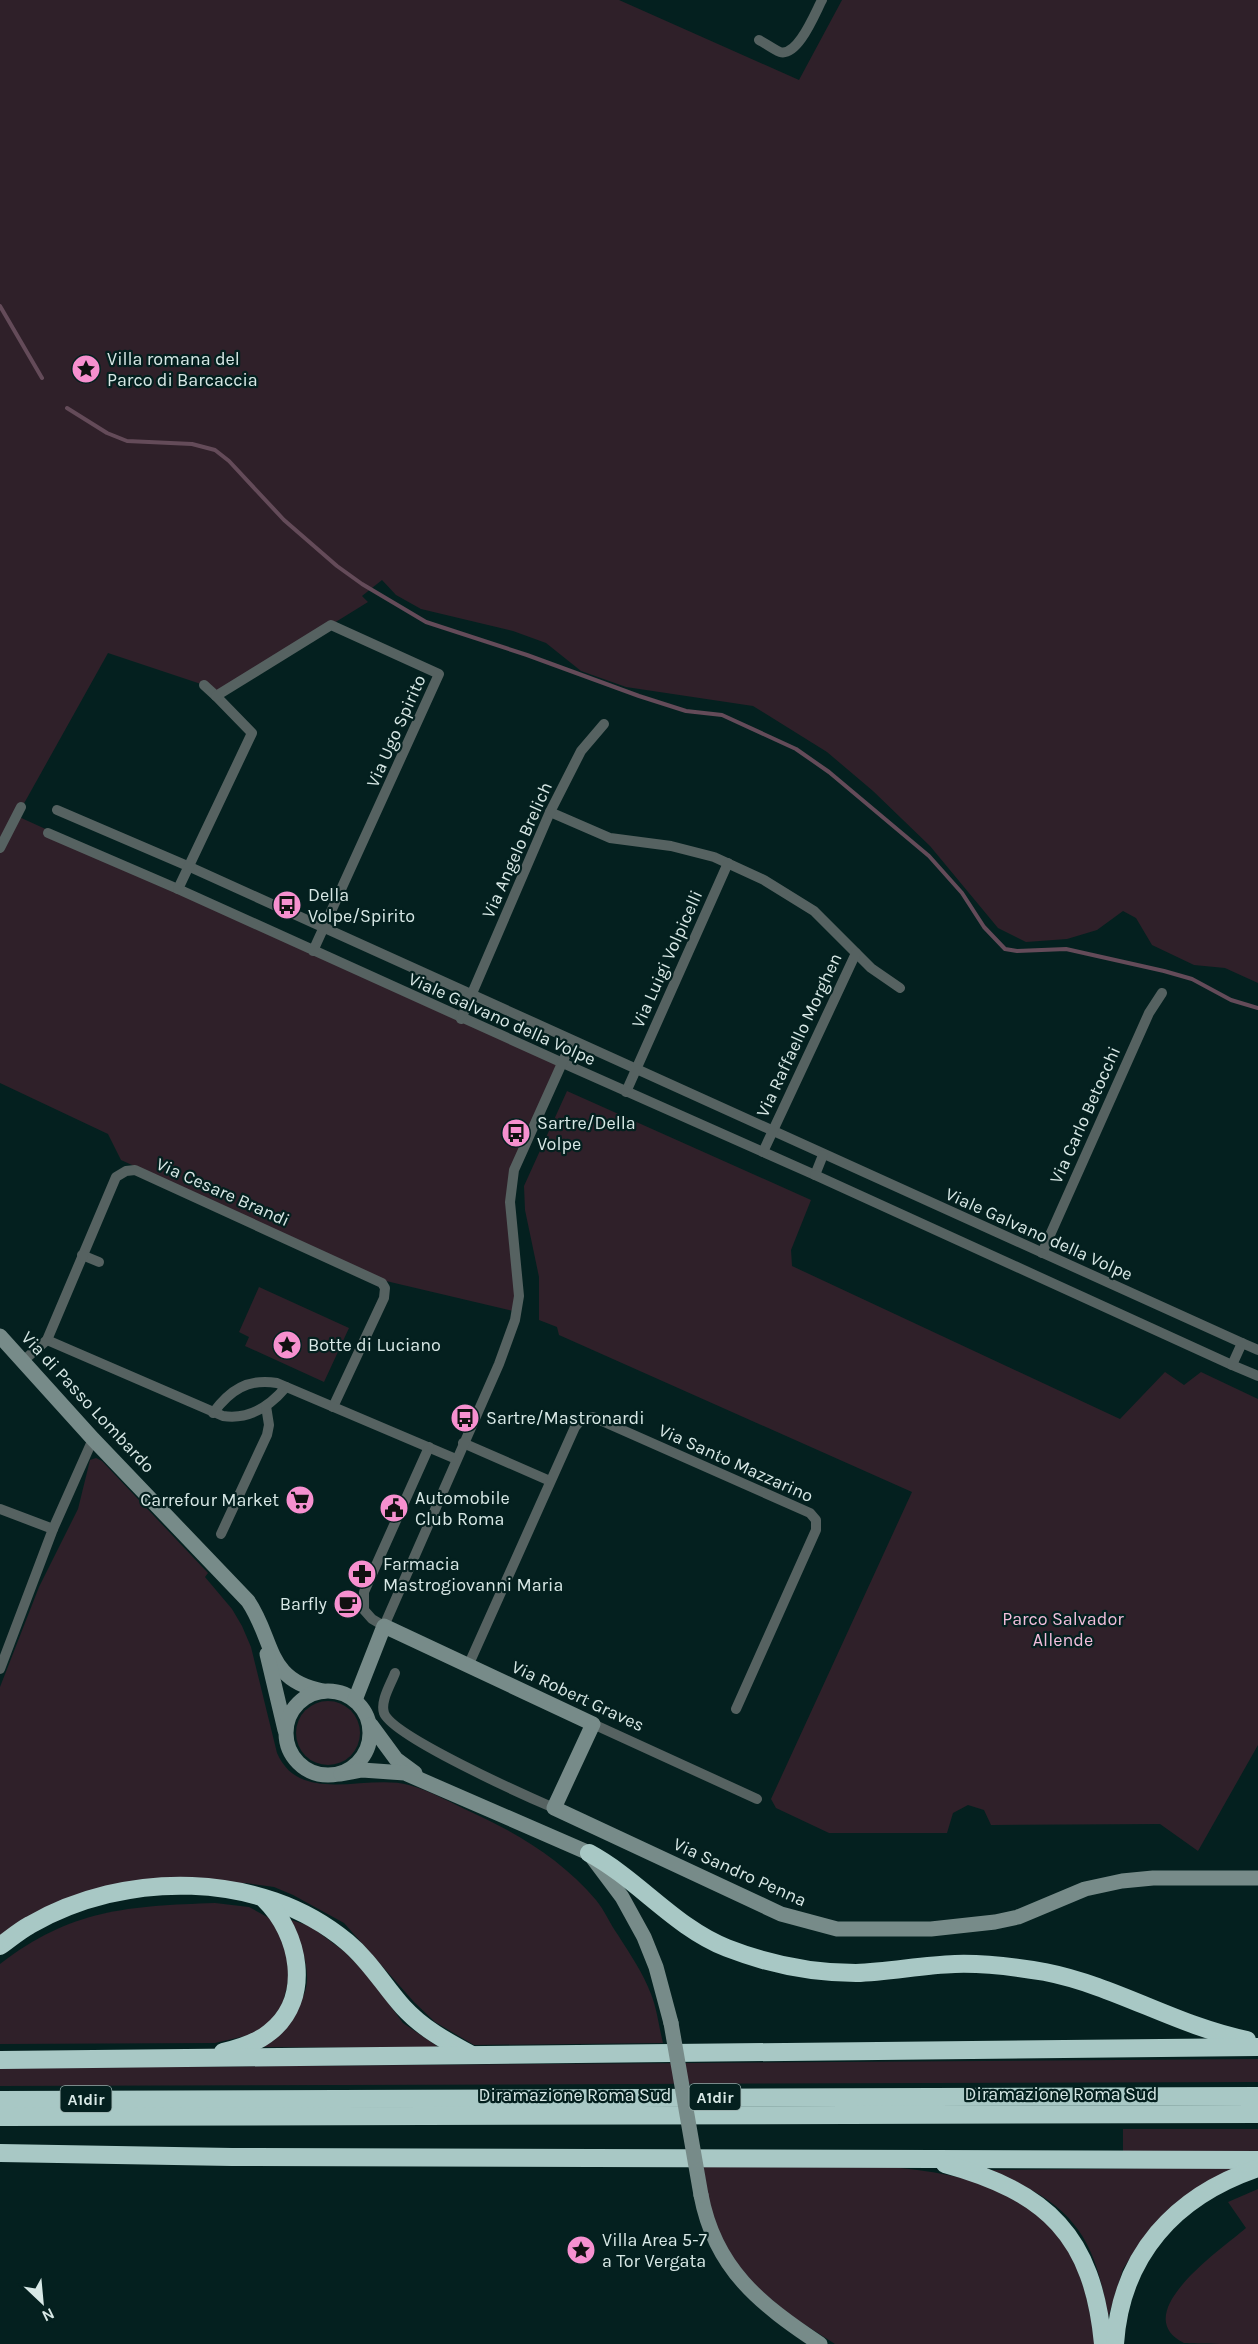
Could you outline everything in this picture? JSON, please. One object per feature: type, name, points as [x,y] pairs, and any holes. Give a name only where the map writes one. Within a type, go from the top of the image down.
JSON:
[{"type":"highway","points":[[589,1853],[619,1871],[690,1928],[726,1947],[769,1962],[807,1970],[855,1973],[956,1964],[1024,1969],[1085,1982],[1196,2026],[1258,2041]]},
{"type":"highway","points":[[0,1946],[39,1920],[74,1905],[124,1892],[164,1888],[238,1890],[311,1917],[345,1940],[368,1961],[416,2020],[439,2037],[471,2055]]},
{"type":"highway","points":[[186,2058],[231,2050],[260,2039],[274,2029],[292,2002],[297,1973],[292,1944],[278,1913],[263,1898]]},
{"type":"highway","points":[[0,2060],[1258,2047]]},
{"type":"highway","name":"Diramazione Roma Sud","points":[[0,2100],[1258,2096]]},
{"type":"highway","name":"Diramazione Roma Sud","points":[[0,2117],[1258,2114]]},
{"type":"highway","points":[[6,2155],[1258,2160]]},
{"type":"highway","points":[[832,2157],[938,2163],[976,2173],[1034,2202],[1058,2222],[1076,2244],[1086,2264],[1093,2286],[1103,2344]]},
{"type":"highway","points":[[1115,2344],[1127,2284],[1140,2256],[1156,2234],[1199,2198],[1222,2184],[1258,2168]]},
{"type":"street","points":[[759,40],[780,52],[789,52],[796,47],[822,0]]},
{"type":"street","name":"Via Ugo Spirito","points":[[216,696],[331,625],[439,674],[325,929],[313,951]]},
{"type":"street","points":[[178,890],[252,733],[204,685]]},
{"type":"street","name":"Via Angelo Brelich","points":[[461,1019],[550,812],[581,750],[604,724]]},
{"type":"street","points":[[0,848],[21,807]]},
{"type":"street","name":"Viale Galvano della Volpe","points":[[57,810],[190,867],[470,996],[1258,1350]]},
{"type":"street","points":[[550,812],[610,837],[684,849],[728,863],[803,903],[876,973],[900,988]]},
{"type":"street","name":"Viale Galvano della Volpe","points":[[48,833],[815,1175],[1258,1376]]},
{"type":"street","name":"Via Luigi Volpicelli","points":[[626,1092],[728,863]]},
{"type":"street","name":"Via Raffaello Morghen","points":[[763,1152],[856,953]]},
{"type":"street","name":"Via Carlo Betocchi","points":[[1042,1253],[1149,1014],[1162,993]]},
{"type":"street","points":[[355,1700],[384,1626],[499,1364],[517,1312],[519,1274],[510,1202],[514,1170],[572,1041]]},
{"type":"street","points":[[815,1175],[823,1155]]},
{"type":"street","name":"Via Cesare Brandi","points":[[23,1361],[47,1340],[116,1177],[130,1170],[379,1281],[384,1286],[386,1294],[333,1407]]},
{"type":"street","points":[[82,1256],[99,1262]]},
{"type":"street","name":"Via di Passo Lombardo","points":[[0,1336],[248,1601],[275,1662],[288,1677],[302,1686],[323,1691]]},
{"type":"street","points":[[47,1340],[213,1413],[230,1417],[240,1416],[266,1406],[286,1387]]},
{"type":"street","points":[[1232,1365],[1242,1343]]},
{"type":"street","points":[[213,1413],[226,1395],[244,1385],[264,1381],[286,1387],[456,1459]]},
{"type":"street","points":[[221,1534],[267,1434],[269,1419],[266,1406]]},
{"type":"street","name":"Via Santo Mazzarino","points":[[468,1666],[577,1423],[593,1417],[813,1515],[817,1524],[816,1530],[736,1709]]},
{"type":"street","points":[[0,1669],[53,1529],[93,1438]]},
{"type":"street","points":[[463,1443],[550,1481]]},
{"type":"street","points":[[384,1626],[366,1614],[362,1598],[429,1447]]},
{"type":"street","points":[[0,1509],[53,1529]]},
{"type":"street","name":"Via Robert Graves","points":[[384,1626],[757,1799]]},
{"type":"street","name":"Via di Passo Lombardo","points":[[262,1630],[285,1734]]},
{"type":"street","name":"Via Sandro Penna","points":[[395,1673],[383,1706],[384,1714],[392,1723],[461,1763],[787,1917],[844,1929],[945,1929],[1018,1917],[1085,1889],[1122,1881],[1153,1878],[1258,1878]]},
{"type":"street","points":[[425,1780],[396,1759],[370,1723],[364,1710],[355,1700],[343,1693],[323,1691],[304,1698],[294,1708],[288,1720],[285,1734],[292,1755],[307,1770],[320,1775],[362,1770],[390,1770],[425,1780],[589,1853],[622,1897],[644,1936],[656,1967],[671,2023],[701,2194],[711,2234],[735,2274],[767,2306],[820,2344]]},
{"type":"street","points":[[341,1774],[354,1767],[364,1756],[370,1744],[370,1723]]},
{"type":"street","points":[[554,1808],[593,1724]]},
{"type":"green space","points":[[0,0],[619,0],[799,80],[842,0],[1258,0],[1258,983],[1225,968],[1194,965],[1152,945],[1136,918],[1123,911],[1097,930],[1067,939],[1026,942],[998,928],[930,846],[873,791],[827,752],[753,706],[626,687],[581,671],[546,643],[513,631],[421,609],[396,595],[382,580],[362,596],[368,602],[216,696],[204,685],[108,653],[17,816],[562,1064],[514,1170],[517,1312],[386,1281],[121,1160],[108,1134],[0,1083]]},
{"type":"green space","name":"Parco Salvador Allende","points":[[567,1091],[811,1200],[791,1250],[792,1266],[1120,1419],[1165,1372],[1184,1385],[1201,1372],[1258,1399],[1258,1745],[1198,1851],[1160,1824],[991,1825],[984,1810],[968,1805],[953,1813],[947,1833],[829,1833],[776,1808],[771,1799],[912,1492],[559,1335],[557,1327],[539,1320],[539,1277],[525,1210],[524,1186]]},
{"type":"green space","points":[[259,1287],[349,1328],[324,1382],[245,1346],[249,1337],[239,1332]]},
{"type":"green space","points":[[96,1458],[102,1461],[208,1573],[205,1577],[232,1609],[251,1647],[277,1753],[288,1769],[301,1779],[318,1783],[392,1782],[409,1785],[441,1797],[506,1829],[539,1849],[569,1872],[602,1909],[648,1986],[663,2043],[474,2045],[435,2022],[414,2002],[344,1923],[274,1887],[246,1883],[149,1885],[0,1935],[0,1687],[39,1587],[78,1509],[90,1460]]},
{"type":"green space","points":[[322,1701],[334,1701],[351,1710],[358,1721],[360,1733],[358,1745],[351,1756],[334,1765],[322,1765],[310,1760],[301,1751],[296,1739],[296,1727],[301,1715],[310,1706]]},
{"type":"green space","points":[[215,1903],[249,1907],[269,1918],[276,1924],[292,1967],[281,2010],[258,2033],[215,2043],[0,2044],[0,1964],[26,1946],[77,1921],[102,1914],[155,1906]]},
{"type":"green space","points":[[288,1919],[310,1926],[345,1952],[370,1978],[403,2023],[437,2046],[436,2048],[261,2047],[301,2000],[305,1991],[307,1970],[305,1959]]},
{"type":"green space","points":[[1258,2059],[1258,2082],[0,2086],[0,2068]]},
{"type":"green space","points":[[1123,2129],[1258,2129],[1258,2153],[1123,2154]]},
{"type":"green space","points":[[703,2165],[883,2166],[931,2172],[975,2182],[1014,2197],[1045,2219],[1057,2232],[1066,2247],[1086,2294],[1095,2344],[835,2344],[793,2317],[755,2286],[727,2251],[711,2213]]},
{"type":"green space","points":[[1238,2167],[1149,2230],[1123,2269],[1108,2318],[1095,2263],[1086,2242],[1074,2224],[1058,2208],[1039,2195],[988,2170]]},
{"type":"green space","points":[[1258,2189],[1258,2344],[1184,2343],[1169,2331],[1166,2316],[1172,2299],[1184,2282],[1246,2228],[1228,2202]]},
{"type":"waterway","points":[[0,306],[42,378]]},
{"type":"waterway","points":[[67,408],[107,433],[127,441],[192,444],[215,450],[229,461],[284,520],[337,566],[362,584],[426,622],[686,711],[722,715],[796,749],[829,772],[929,856],[962,893],[984,927],[1005,949],[1017,951],[1066,949],[1164,971],[1192,979],[1231,1000],[1258,1008]]},
{"type":"place","name":"Villa romana del Parco di Barcaccia","points":[[86,369]]},
{"type":"place","name":"Della Volpe/Spirito","points":[[287,905]]},
{"type":"place","name":"Sartre/Della Volpe","points":[[516,1133]]},
{"type":"place","name":"Botte di Luciano","points":[[287,1345]]},
{"type":"place","name":"Sartre/Mastronardi","points":[[465,1418]]},
{"type":"place","name":"Carrefour Market","points":[[300,1500]]},
{"type":"place","name":"Automobile Club Roma","points":[[394,1508]]},
{"type":"place","name":"Farmacia Mastrogiovanni Maria","points":[[362,1574]]},
{"type":"place","name":"Barfly","points":[[348,1604]]},
{"type":"place","name":"Villa Area 5-7 a Tor Vergata","points":[[581,2250]]}]
